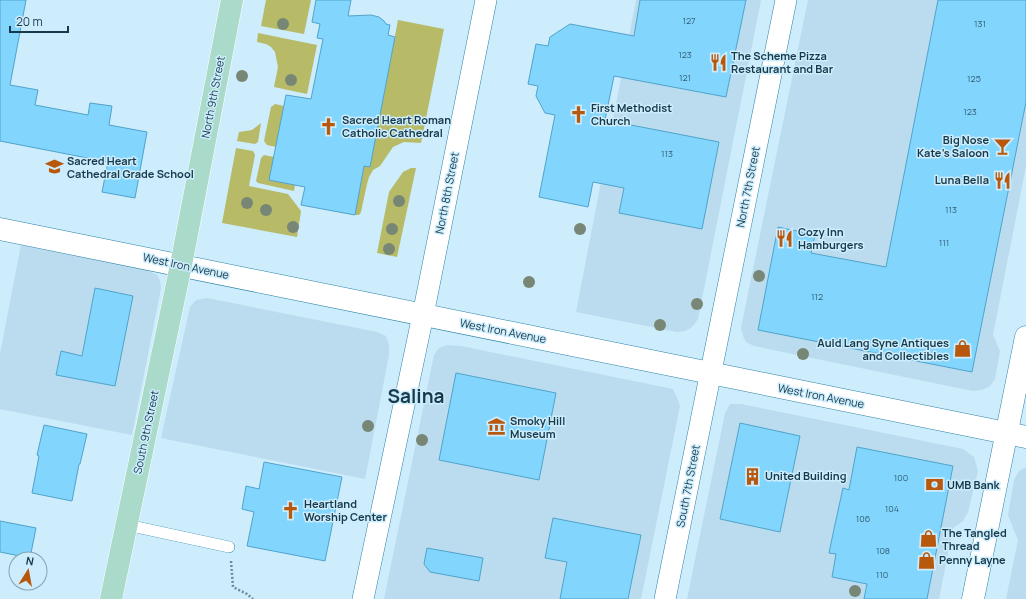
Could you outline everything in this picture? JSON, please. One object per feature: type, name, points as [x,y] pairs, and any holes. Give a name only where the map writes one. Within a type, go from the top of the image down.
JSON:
[{"type":"main road","name":"North 9th Street","points":[[181,265],[232,0]]},
{"type":"main road","name":"South 9th Street","points":[[111,599],[181,265]]},
{"type":"street","name":"North 8th Street","points":[[362,599],[423,315],[486,0]]},
{"type":"street","name":"North 7th Street","points":[[711,373],[786,0]]},
{"type":"street","name":"West Iron Avenue","points":[[0,228],[1016,435]]},
{"type":"street","points":[[973,599],[1016,435],[1026,337]]},
{"type":"street","name":"South 7th Street","points":[[665,599],[711,373]]},
{"type":"lane","points":[[127,525],[229,546]]},
{"type":"path","points":[[229,546],[233,588],[247,594],[253,599]]},
{"type":"shaded area","points":[[636,0],[761,0],[698,319],[692,327],[685,331],[677,332],[576,312]]},
{"type":"shaded area","points":[[808,0],[1026,0],[1026,166],[993,335],[1000,351],[995,379],[990,386],[982,390],[973,391],[754,346],[746,342],[743,336],[741,328]]},
{"type":"shaded area","points":[[21,245],[147,270],[157,275],[161,288],[132,435],[0,409],[0,354]]},
{"type":"shaded area","points":[[207,298],[377,332],[386,336],[389,345],[389,355],[365,479],[161,438],[190,307],[196,300]]},
{"type":"shaded area","points":[[447,345],[461,346],[673,389],[680,406],[641,599],[384,599],[434,355],[439,348]]},
{"type":"shaded area","points":[[730,404],[741,404],[963,449],[974,457],[978,471],[968,512],[963,521],[953,528],[939,599],[687,599],[725,413]]},
{"type":"shaded area","points":[[1026,467],[1026,599],[1006,599],[1018,540],[1008,515],[1014,480],[1019,471]]},
{"type":"green space","points":[[266,0],[311,0],[304,34],[261,26]]},
{"type":"green space","points":[[398,20],[444,29],[421,143],[404,142],[393,147],[380,166],[373,170],[369,177],[361,212],[359,215],[355,215],[362,176],[349,174],[351,163],[370,166]]},
{"type":"green space","points":[[258,33],[317,45],[307,94],[274,87],[278,67],[275,52],[266,44],[257,42]]},
{"type":"green space","points":[[275,104],[284,106],[276,147],[267,145],[264,141],[271,107]]},
{"type":"green space","points":[[261,123],[258,142],[255,144],[237,141],[239,132],[252,130]]},
{"type":"green space","points":[[236,148],[253,151],[255,155],[249,186],[288,194],[301,211],[297,237],[222,223]]},
{"type":"green space","points":[[264,155],[274,157],[270,180],[295,185],[294,191],[258,183],[256,181],[261,158]]},
{"type":"green space","points":[[411,168],[416,168],[397,257],[377,253],[389,192],[403,172]]},
{"type":"building","points":[[0,0],[26,0],[10,85],[38,90],[35,105],[88,115],[90,103],[112,106],[109,125],[147,132],[135,198],[102,192],[108,162],[0,141]]},
{"type":"building","name":"Sacred Heart Roman Catholic Cathedral","points":[[316,0],[351,0],[348,16],[371,15],[379,17],[386,24],[390,25],[388,35],[395,37],[370,167],[364,166],[355,215],[301,205],[305,187],[269,180],[286,95],[311,99],[323,39],[317,38],[320,24],[312,22]]},
{"type":"building","points":[[640,0],[746,0],[726,97],[614,76],[605,120],[719,142],[702,229],[619,213],[624,188],[593,182],[588,207],[539,197],[555,115],[545,113],[536,96],[538,86],[528,84],[536,44],[548,46],[550,37],[570,24],[634,36]]},
{"type":"building","points":[[938,0],[1026,0],[1026,102],[972,372],[758,330],[778,227],[815,235],[811,253],[886,267]]},
{"type":"building","points":[[95,288],[133,296],[115,386],[56,375],[61,351],[82,356]]},
{"type":"building","name":"Smoky Hill Museum","points":[[456,373],[556,393],[539,480],[439,460]]},
{"type":"building","name":"United Building","points":[[740,423],[800,436],[780,532],[720,519]]},
{"type":"building","points":[[44,425],[87,434],[79,464],[72,501],[32,493],[39,456],[37,455]]},
{"type":"building","points":[[857,447],[953,466],[927,599],[864,599],[867,584],[832,577],[836,554],[829,553],[843,488],[849,490]]},
{"type":"building","name":"Heartland Worship Center","points":[[264,462],[342,477],[325,561],[247,546],[254,512],[242,509],[246,486],[259,489]]},
{"type":"building","points":[[553,518],[641,535],[628,599],[560,599],[567,562],[545,558]]},
{"type":"building","points":[[0,521],[36,528],[31,551],[8,551],[8,554],[0,552]]},
{"type":"building","points":[[427,548],[483,558],[479,581],[430,572],[424,564]]},
{"type":"place","name":"The Scheme Pizza Restaurant and Bar","points":[[718,62]]},
{"type":"place","name":"First Methodist Church","points":[[578,114]]},
{"type":"place","name":"Sacred Heart Roman Catholic Cathedral","points":[[329,126]]},
{"type":"place","name":"Big Nose Kate's Saloon","points":[[1002,146]]},
{"type":"place","name":"Sacred Heart Cathedral Grade School","points":[[54,167]]},
{"type":"place","name":"Luna Bella","points":[[1002,180]]},
{"type":"place","name":"Cozy Inn Hamburgers","points":[[785,238]]},
{"type":"place","name":"Auld Lang Syne Antiques and Collectibles","points":[[962,349]]},
{"type":"place","name":"Smoky Hill Museum","points":[[497,427]]},
{"type":"place","name":"United Building","points":[[752,476]]},
{"type":"place","name":"UMB Bank","points":[[934,485]]},
{"type":"place","name":"Heartland Worship Center","points":[[291,510]]},
{"type":"place","name":"The Tangled Thread","points":[[929,539]]},
{"type":"place","name":"Penny Layne","points":[[926,560]]},
{"type":"district","name":"Salina","points":[[416,396]]}]
